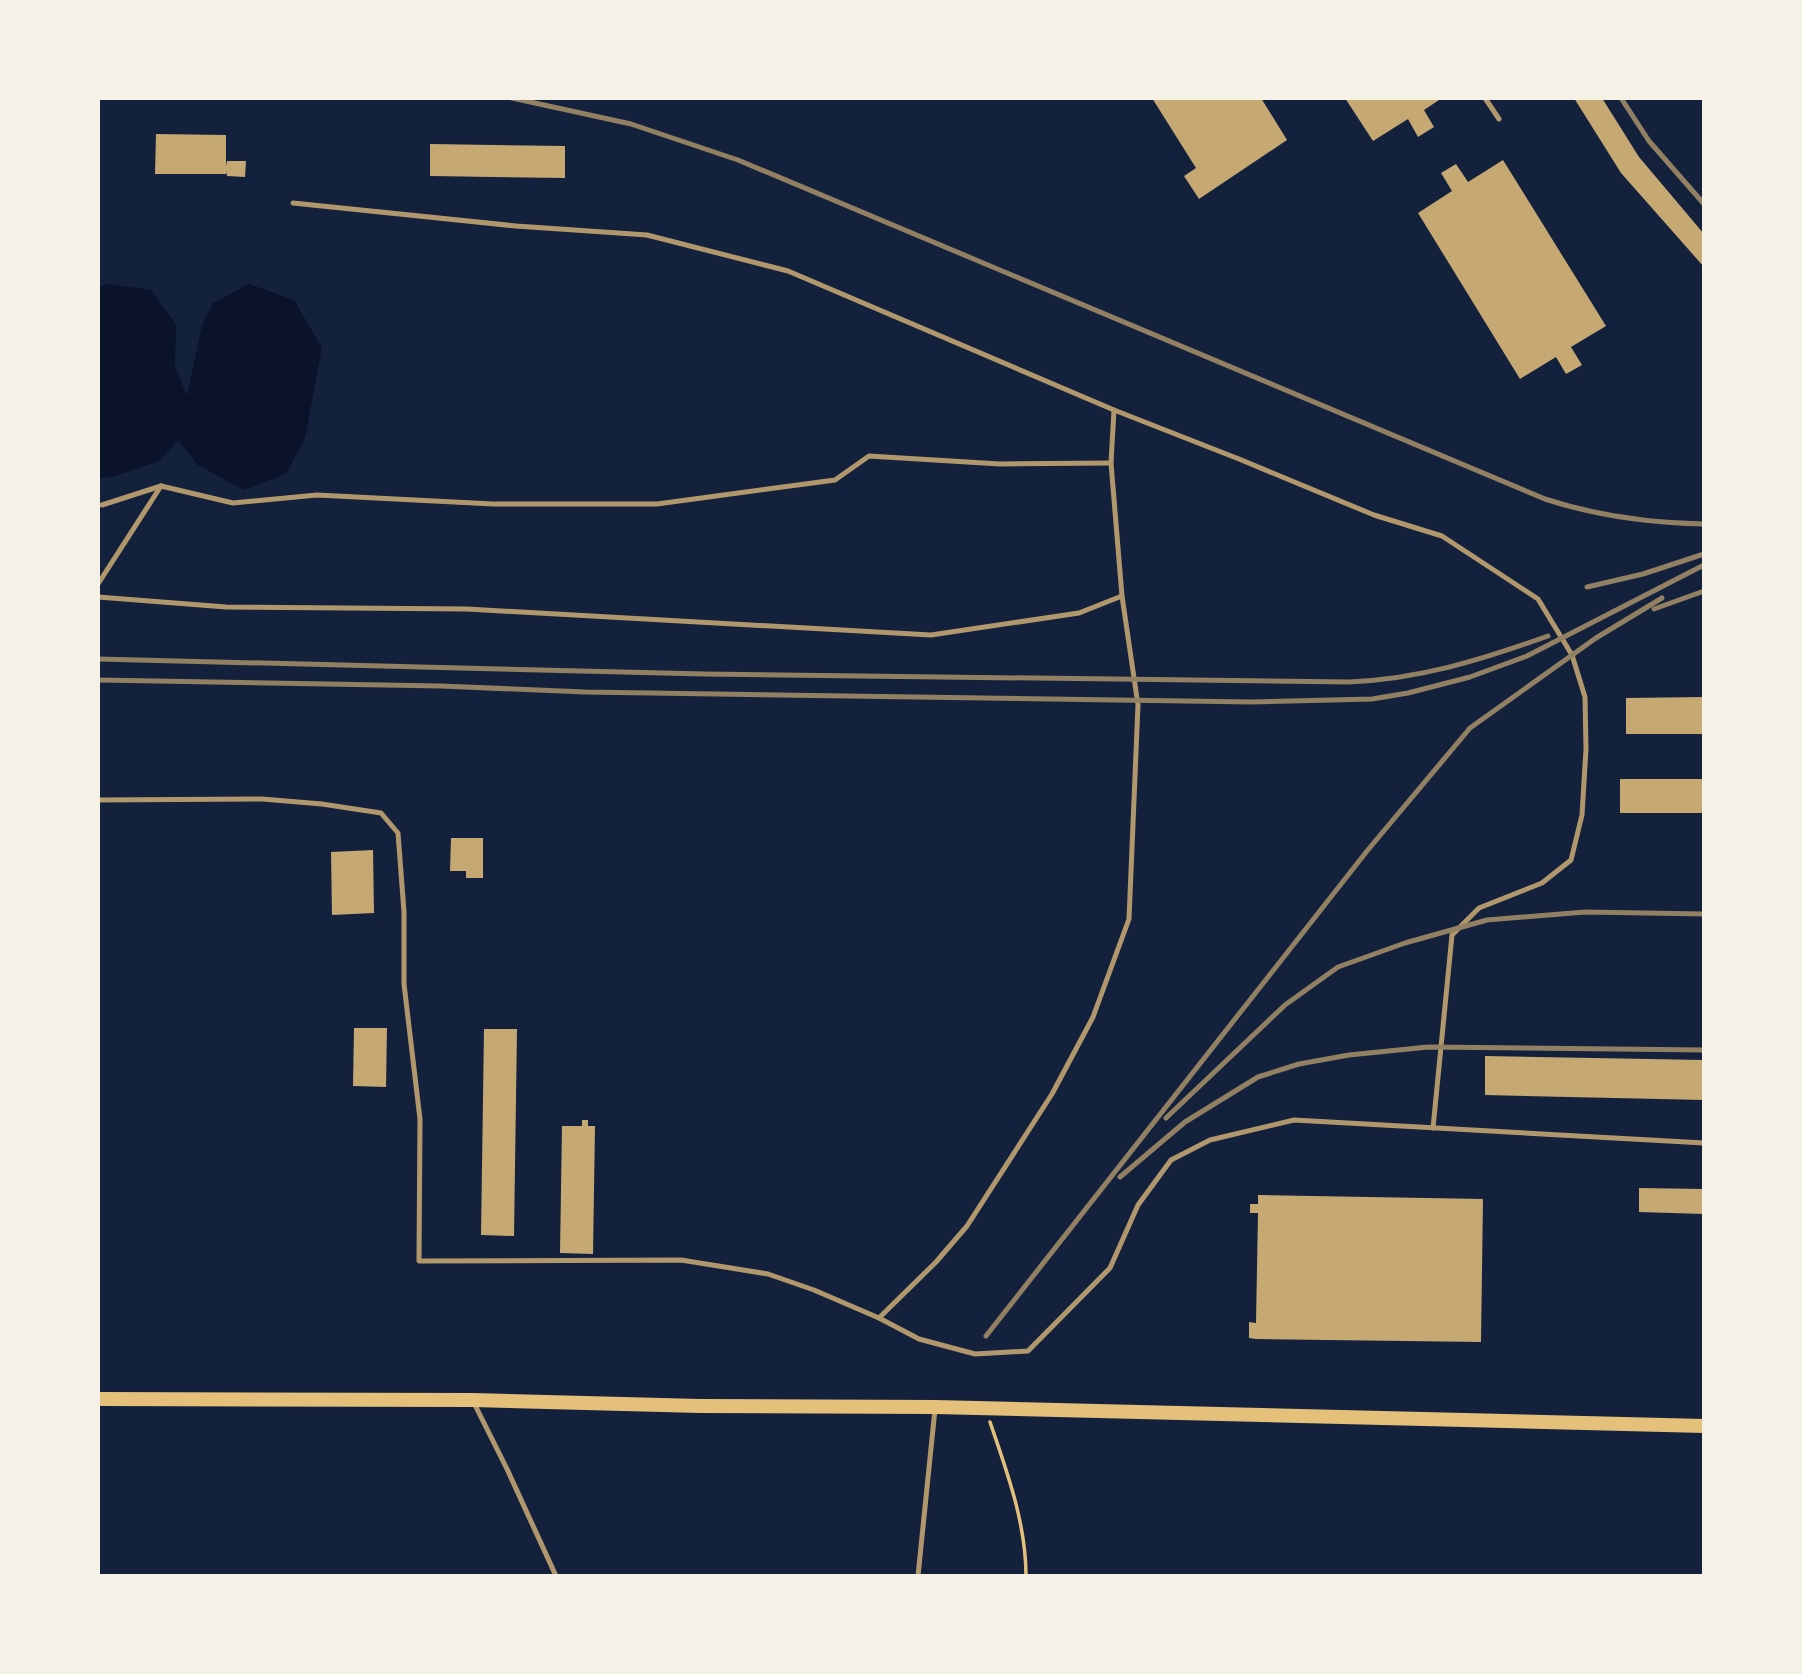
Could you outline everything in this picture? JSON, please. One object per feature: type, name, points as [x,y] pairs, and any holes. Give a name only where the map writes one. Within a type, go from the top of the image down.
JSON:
[{"type":"main road","points":[[98,1399],[472,1400],[935,1407],[1704,1426]]},
{"type":"lane","points":[[1485,98],[1499,119]]},
{"type":"lane","points":[[293,203],[516,226],[647,235],[788,271],[1114,410],[1374,516],[1442,536],[1538,599],[1572,655],[1585,697],[1586,749],[1582,815],[1571,860],[1542,883],[1479,908],[1452,935],[1433,1128]]},
{"type":"lane","points":[[879,1318],[936,1262],[967,1226],[1052,1094],[1093,1017],[1129,919],[1138,705],[1122,596],[1111,463],[1114,410]]},
{"type":"lane","points":[[102,505],[161,486],[233,503],[317,495],[493,504],[657,504],[835,480],[869,456],[1000,464],[1111,463]]},
{"type":"lane","points":[[98,584],[161,486]]},
{"type":"lane","points":[[98,597],[226,607],[467,609],[931,635],[1079,613],[1122,596]]},
{"type":"lane","points":[[98,800],[262,799],[322,804],[381,813],[398,834],[404,912],[404,984],[420,1119],[419,1261],[681,1261],[768,1274],[814,1290],[879,1318],[919,1339],[975,1354],[1028,1351],[1110,1268],[1138,1205],[1171,1160],[1210,1140],[1294,1120],[1704,1143]]},
{"type":"lane","points":[[472,1400],[556,1576]]},
{"type":"lane","points":[[918,1576],[935,1407]]},
{"type":"path","points":[[986,1410],[1008,1472],[1026,1550],[1026,1576]]},
{"type":"water","points":[[110,284],[151,290],[176,324],[175,366],[187,396],[202,325],[213,303],[249,284],[294,300],[322,348],[305,438],[286,474],[244,490],[198,465],[178,440],[159,461],[110,478],[98,477],[98,286]]},
{"type":"building","points":[[1152,98],[1261,98],[1287,140],[1199,199],[1184,176],[1196,168]]},
{"type":"building","points":[[1345,98],[1442,98],[1424,110],[1434,127],[1418,137],[1408,119],[1373,141]]},
{"type":"building","points":[[1574,98],[1602,98],[1639,157],[1704,234],[1704,267],[1621,173]]},
{"type":"building","points":[[156,134],[226,135],[226,166],[227,161],[246,161],[245,177],[227,176],[226,171],[226,174],[155,174]]},
{"type":"building","points":[[430,144],[565,146],[565,178],[430,176]]},
{"type":"building","points":[[1503,160],[1606,326],[1571,347],[1582,365],[1566,374],[1556,357],[1520,379],[1418,213],[1452,191],[1441,173],[1456,164],[1468,182]]},
{"type":"building","points":[[1704,697],[1704,734],[1626,734],[1626,698]]},
{"type":"building","points":[[1620,779],[1704,779],[1704,813],[1620,813]]},
{"type":"building","points":[[451,838],[483,838],[483,878],[466,878],[466,871],[450,871]]},
{"type":"building","points":[[373,850],[374,913],[332,915],[331,852]]},
{"type":"building","points":[[354,1028],[387,1028],[386,1087],[353,1086]]},
{"type":"building","points":[[484,1029],[517,1029],[514,1236],[481,1235]]},
{"type":"building","points":[[1485,1056],[1704,1060],[1704,1100],[1485,1095]]},
{"type":"building","points":[[582,1120],[588,1120],[588,1126],[595,1126],[593,1254],[560,1253],[562,1126],[582,1126]]},
{"type":"building","points":[[1639,1188],[1704,1189],[1704,1214],[1639,1212]]},
{"type":"building","points":[[1258,1195],[1483,1199],[1481,1342],[1249,1338],[1249,1322],[1256,1323],[1258,1213],[1250,1213],[1250,1204],[1258,1204]]},
{"type":"railway","points":[[512,98],[631,124],[738,160],[1545,499],[1623,517],[1704,524]]},
{"type":"railway","points":[[1621,98],[1649,141],[1704,204]]},
{"type":"railway","points":[[1587,587],[1643,574],[1704,554]]},
{"type":"railway","points":[[98,680],[441,686],[585,692],[1252,702],[1372,699],[1470,677],[1527,656],[1704,565]]},
{"type":"railway","points":[[1654,609],[1704,591]]},
{"type":"railway","points":[[986,1336],[1367,851],[1470,728],[1596,638],[1662,598]]},
{"type":"railway","points":[[98,659],[704,674],[1349,682],[1401,677],[1450,667],[1548,636]]},
{"type":"railway","points":[[1166,1118],[1285,1005],[1338,967],[1405,943],[1487,920],[1585,912],[1704,914]]},
{"type":"railway","points":[[1120,1177],[1185,1122],[1258,1077],[1299,1064],[1349,1055],[1428,1047],[1704,1050]]}]
